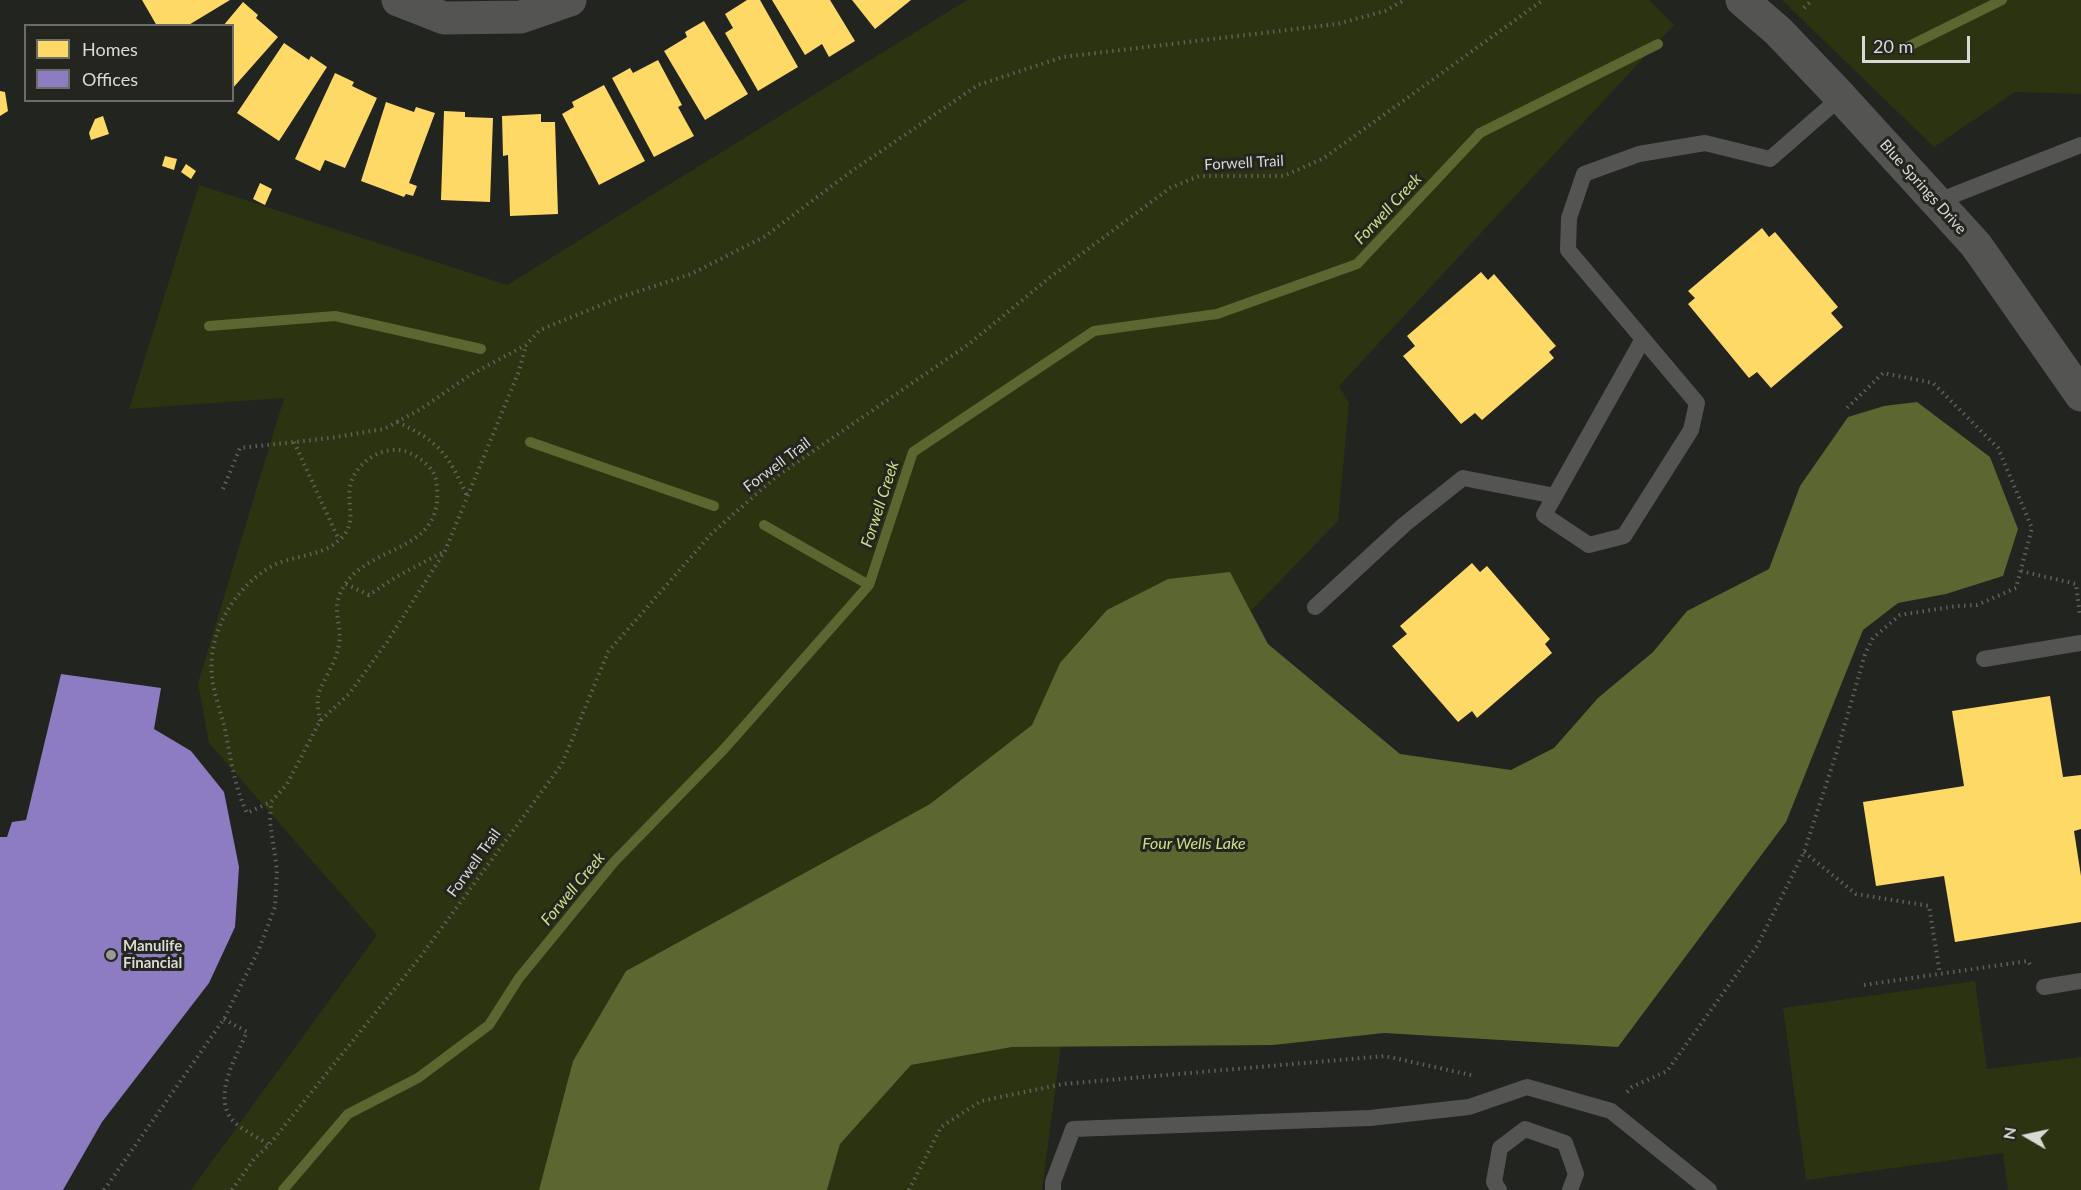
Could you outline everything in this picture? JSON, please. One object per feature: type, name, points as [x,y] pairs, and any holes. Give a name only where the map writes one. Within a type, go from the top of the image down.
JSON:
[{"type":"street","points":[[398,0],[444,18],[521,16],[570,0]]},
{"type":"street","name":"Blue Springs Drive","points":[[1742,0],[1778,31],[1976,245],[2081,394]]},
{"type":"lane","points":[[1643,339],[1544,516],[1589,546],[1624,536],[1691,430],[1696,403],[1643,339],[1568,250],[1569,218],[1584,174],[1639,154],[1705,143],[1770,159],[1841,97]]},
{"type":"lane","points":[[1936,202],[2081,145]]},
{"type":"lane","points":[[1315,607],[1405,524],[1463,478],[1555,496]]},
{"type":"lane","points":[[1984,659],[2081,643]]},
{"type":"lane","points":[[2044,987],[2081,981]]},
{"type":"lane","points":[[1053,1190],[1053,1182],[1073,1129],[1370,1118],[1469,1107],[1527,1087],[1611,1111],[1709,1190]]},
{"type":"lane","points":[[1499,1190],[1494,1182],[1500,1148],[1525,1129],[1565,1143],[1576,1174],[1570,1190]]},
{"type":"path","points":[[223,489],[240,448],[384,429],[421,409],[470,375],[526,345],[540,330],[621,297],[691,274],[764,237],[849,173],[978,86],[1063,57],[1337,24],[1386,11],[1405,0]]},
{"type":"path","name":"Forwell Trail","points":[[232,1190],[421,956],[562,764],[608,652],[712,533],[777,476],[969,344],[1049,278],[1170,188],[1199,176],[1284,176],[1324,158],[1543,0]]},
{"type":"path","points":[[320,721],[318,697],[335,665],[340,641],[336,618],[337,603],[346,584],[362,566],[398,551],[419,536],[433,517],[438,496],[435,474],[421,459],[404,451],[385,450],[367,460],[355,475],[350,488],[352,512],[345,533],[339,540],[332,547],[276,565],[253,579],[234,601],[216,634],[212,679],[220,704],[238,796],[247,813],[271,802],[287,784],[320,721],[349,694],[387,642],[446,551],[519,371],[526,345]]},
{"type":"path","points":[[1611,1111],[1632,1087],[1667,1071],[1757,946],[1804,852],[1839,745],[1865,654],[1873,638],[1900,615],[1977,605],[2016,588],[2032,528],[1998,448],[1933,383],[1883,373],[1846,409]]},
{"type":"path","points":[[397,422],[426,435],[443,451],[467,497]]},
{"type":"path","points":[[294,442],[339,540]]},
{"type":"path","points":[[346,584],[369,595],[396,577],[446,551]]},
{"type":"path","points":[[2021,571],[2076,584],[2081,626]]},
{"type":"path","points":[[104,1190],[224,1019],[259,950],[275,908],[277,870],[270,822],[271,802]]},
{"type":"path","points":[[1804,852],[1856,894],[1929,906],[1940,974]]},
{"type":"path","points":[[1864,985],[2028,961],[2044,987]]},
{"type":"path","points":[[224,1019],[247,1032],[229,1071],[225,1098],[231,1118],[268,1145]]},
{"type":"path","points":[[909,1190],[941,1127],[981,1101],[1063,1084],[1385,1056],[1527,1087]]},
{"type":"shaded area","points":[[967,0],[1649,0],[1674,25],[1339,386],[1349,403],[1338,521],[1251,611],[1229,572],[1060,663],[1032,725],[930,804],[626,971],[573,1061],[539,1190],[191,1190],[377,935],[209,743],[198,683],[284,398],[129,409],[199,185],[507,285]]},
{"type":"shaded area","points":[[1782,0],[2081,0],[2081,94],[2015,92],[1934,147]]},
{"type":"shaded area","points":[[1975,981],[1987,1069],[2081,1057],[2081,1190],[2008,1190],[2003,1153],[1806,1180],[1783,1008]]},
{"type":"shaded area","points":[[1061,1046],[1042,1190],[827,1190],[840,1144],[911,1065],[1012,1047]]},
{"type":"water","name":"Four Wells Lake","points":[[1917,402],[1990,457],[2018,529],[2003,576],[1946,594],[1898,603],[1863,630],[1786,822],[1618,1047],[1384,1033],[1273,1045],[1012,1047],[911,1065],[840,1144],[827,1190],[539,1190],[573,1061],[626,971],[930,804],[1032,725],[1060,663],[1107,610],[1168,579],[1230,572],[1268,644],[1400,754],[1511,770],[1554,748],[1598,698],[1653,652],[1687,611],[1769,569],[1800,486],[1848,417],[1884,406]]},
{"type":"building: Homes","points":[[142,0],[230,0],[190,24],[156,24]]},
{"type":"building: Homes","points":[[747,0],[760,0],[798,67],[758,91],[725,33],[733,28],[725,14]]},
{"type":"building: Homes","points":[[772,0],[830,0],[855,41],[829,57],[822,44],[805,55]]},
{"type":"building: Homes","points":[[852,0],[911,0],[875,29]]},
{"type":"building: Homes","points":[[243,2],[258,15],[256,18],[278,37],[234,87],[234,24],[225,24]]},
{"type":"building: Homes","points":[[704,21],[748,94],[705,120],[664,51],[687,37],[685,32]]},
{"type":"building: Homes","points":[[284,43],[309,60],[311,56],[327,67],[279,141],[237,113]]},
{"type":"building: Homes","points":[[658,60],[682,105],[678,107],[694,136],[654,157],[612,78],[630,68],[633,73]]},
{"type":"building: Homes","points":[[335,73],[354,82],[352,86],[377,98],[345,168],[325,160],[320,171],[295,159]]},
{"type":"building: Homes","points":[[604,85],[645,161],[599,185],[562,114],[574,107],[572,102]]},
{"type":"building: Homes","points":[[0,91],[5,92],[8,111],[0,116]]},
{"type":"building: Homes","points":[[386,102],[414,112],[416,107],[435,113],[409,183],[417,186],[413,196],[406,194],[404,197],[361,181]]},
{"type":"building: Homes","points":[[444,111],[465,112],[465,117],[493,118],[490,202],[441,200]]},
{"type":"building: Homes","points":[[541,114],[541,122],[555,122],[558,214],[510,216],[508,155],[503,156],[502,116]]},
{"type":"building: Homes","points":[[103,116],[109,134],[91,140],[89,133],[95,119]]},
{"type":"building: Homes","points":[[165,156],[177,159],[174,170],[162,166]]},
{"type":"building: Homes","points":[[186,164],[196,171],[191,179],[181,172]]},
{"type":"building: Homes","points":[[260,183],[272,189],[265,205],[253,199]]},
{"type":"building: Homes","points":[[1762,228],[1769,237],[1775,232],[1838,307],[1831,313],[1843,327],[1771,388],[1757,372],[1749,378],[1688,304],[1695,298],[1688,291]]},
{"type":"building: Homes","points":[[1481,272],[1488,280],[1494,274],[1556,346],[1549,352],[1554,358],[1482,420],[1475,413],[1461,424],[1403,356],[1415,346],[1407,336]]},
{"type":"building: Homes","points":[[1472,563],[1480,572],[1487,566],[1550,639],[1545,644],[1552,653],[1477,718],[1472,711],[1458,722],[1392,646],[1407,634],[1400,626]]},
{"type":"building: Homes","points":[[2050,696],[2063,777],[2081,775],[2081,829],[2074,831],[2081,876],[2081,922],[1955,942],[1944,876],[1876,886],[1863,802],[1964,786],[1952,711]]},
{"type":"building: Offices","name":"Manulife Financial","points":[[61,674],[161,688],[154,729],[191,751],[224,792],[239,867],[235,927],[209,983],[102,1122],[63,1190],[0,1190],[0,837],[7,837],[12,822],[26,820]]},
{"type":"waterway","name":"Forwell Creek","points":[[1907,47],[2002,0]]},
{"type":"waterway","name":"Forwell Creek","points":[[283,1190],[348,1114],[418,1078],[489,1025],[519,978],[614,862],[725,748],[869,585],[913,452],[1094,331],[1217,314],[1357,264],[1480,133],[1658,44]]},
{"type":"waterway","points":[[209,326],[335,316],[481,349]]},
{"type":"waterway","points":[[530,442],[714,506]]},
{"type":"waterway","points":[[764,525],[869,585]]},
{"type":"place","name":"Manulife Financial","points":[[111,955]]}]
